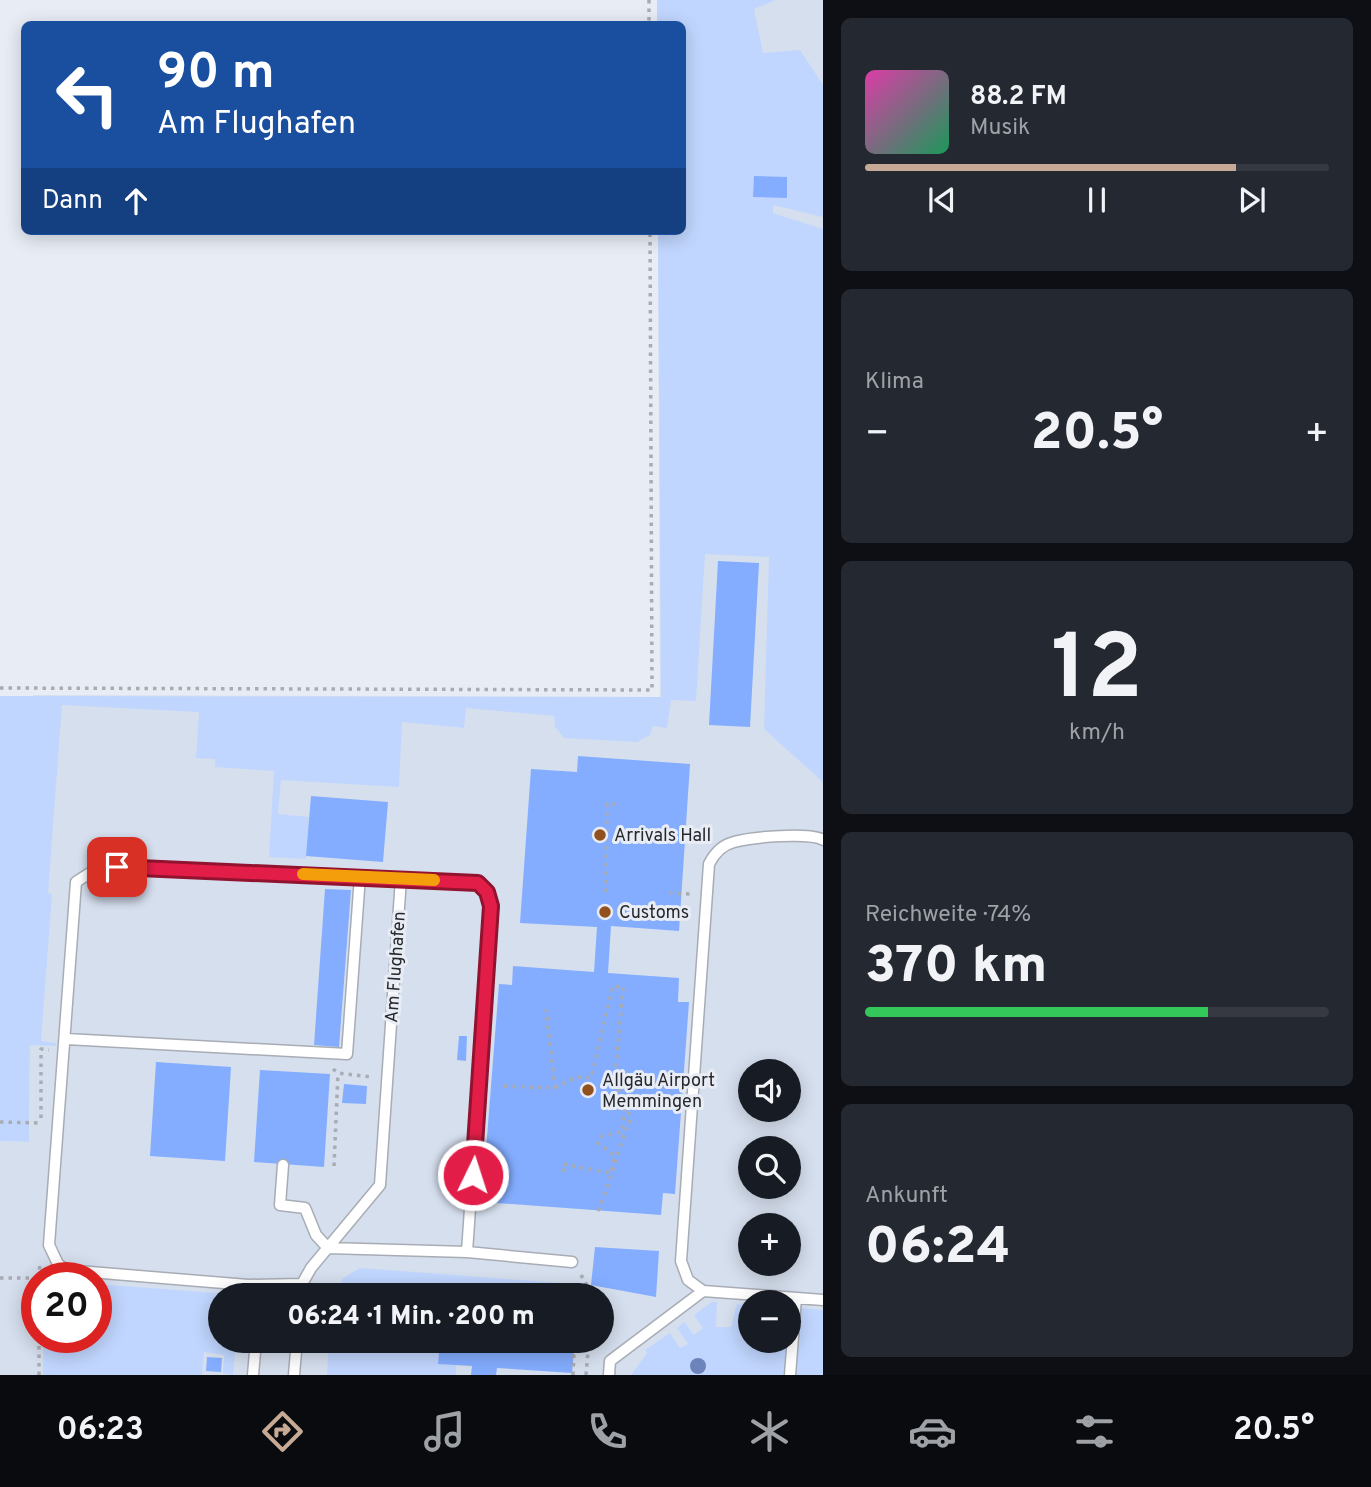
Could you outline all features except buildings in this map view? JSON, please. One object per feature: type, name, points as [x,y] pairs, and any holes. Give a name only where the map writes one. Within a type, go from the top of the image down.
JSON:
[{"type":"lane","points":[[738,1294],[703,1291],[688,1280],[681,1261],[709,864],[714,855],[733,842],[810,835],[823,839]]},
{"type":"lane","points":[[224,1283],[66,1270],[58,1264],[49,1245],[76,882],[93,872],[117,867],[401,878],[478,883],[487,892],[491,906],[467,1252]]},
{"type":"lane","points":[[66,1039],[347,1054],[360,876]]},
{"type":"lane","name":"Am Flughafen","points":[[306,1283],[328,1248],[380,1185],[401,878]]},
{"type":"lane","points":[[283,1165],[280,1205],[305,1208],[316,1235],[328,1248],[467,1252],[572,1262]]},
{"type":"lane","points":[[609,1375],[610,1361],[703,1291]]},
{"type":"lane","points":[[801,1298],[823,1300]]},
{"type":"lane","points":[[253,1375],[255,1353]]},
{"type":"lane","points":[[294,1375],[296,1353]]},
{"type":"lane","points":[[790,1375],[792,1353]]},
{"type":"path","points":[[649,0],[649,21]]},
{"type":"path","points":[[0,688],[652,690],[650,235]]},
{"type":"path","points":[[606,892],[607,804],[619,804]]},
{"type":"path","points":[[669,893],[706,895]]},
{"type":"path","points":[[505,1086],[555,1088],[577,1077],[591,1078],[613,986],[623,988],[615,1079],[631,1119],[621,1135],[615,1170],[598,1211]]},
{"type":"path","points":[[546,1009],[555,1088]]},
{"type":"path","points":[[41,1136],[41,1049],[65,1050]]},
{"type":"path","points":[[334,1166],[338,1073]]},
{"type":"path","points":[[564,1172],[563,1164],[611,1173],[615,1156],[598,1143],[601,1136],[622,1132],[626,1096],[613,1095]]},
{"type":"path","points":[[0,1122],[41,1123]]},
{"type":"path","points":[[39,1262],[40,1252]]},
{"type":"path","points":[[572,1262],[585,1283]]},
{"type":"path","points":[[0,1278],[21,1278]]},
{"type":"path","points":[[39,1353],[39,1375]]},
{"type":"path","points":[[573,1375],[574,1353]]},
{"type":"path","points":[[586,1375],[588,1353]]},
{"type":"shaded area","name":"Allgäu Airport Memmingen","points":[[657,0],[823,0],[823,1375],[0,1375],[0,1141],[29,1142],[33,695],[660,697],[658,235],[686,235],[686,21],[657,21]]},
{"type":"shaded area","points":[[657,0],[776,0],[754,9],[763,53],[800,50],[823,85],[823,217],[773,205],[773,213],[823,229],[823,782],[764,729],[769,557],[705,554],[696,701],[671,700],[667,728],[653,726],[650,735],[637,742],[564,738],[555,727],[554,716],[466,708],[464,728],[402,722],[399,787],[281,780],[278,814],[309,817],[306,859],[269,857],[274,771],[215,767],[215,759],[196,758],[199,712],[62,705],[48,893],[52,894],[41,1041],[56,1043],[56,1046],[30,1045],[29,1142],[0,1141],[0,696],[661,697],[658,235],[686,235],[686,21],[657,21]]},
{"type":"shaded area","points":[[360,1268],[561,1283],[341,1283],[343,1278]]},
{"type":"shaded area","points":[[112,1285],[208,1292],[208,1353],[204,1352],[202,1375],[43,1375],[43,1353],[112,1353]]},
{"type":"shaded area","points":[[712,1302],[717,1302],[716,1327],[731,1327],[738,1304],[738,1353],[786,1353],[784,1375],[631,1375],[647,1353],[645,1350],[670,1333],[680,1348],[688,1344],[677,1328],[684,1322],[694,1335],[703,1328],[694,1315]]},
{"type":"shaded area","points":[[801,1308],[823,1310],[823,1375],[796,1375],[798,1353],[801,1353]]},
{"type":"shaded area","points":[[211,1353],[235,1353],[233,1375],[223,1373],[224,1355]]},
{"type":"shaded area","points":[[328,1353],[439,1353],[438,1364],[456,1365],[456,1375],[327,1375]]},
{"type":"slow traffic","points":[[303,874],[434,880]]},
{"type":"place","name":"Arrivals Hall","points":[[600,835]]},
{"type":"place","name":"Customs","points":[[605,912]]},
{"type":"place","name":"Allgäu Airport Memmingen","points":[[588,1090]]},
{"type":"route","points":[[117,867],[478,883],[487,892],[491,906],[473,1175]]}]
